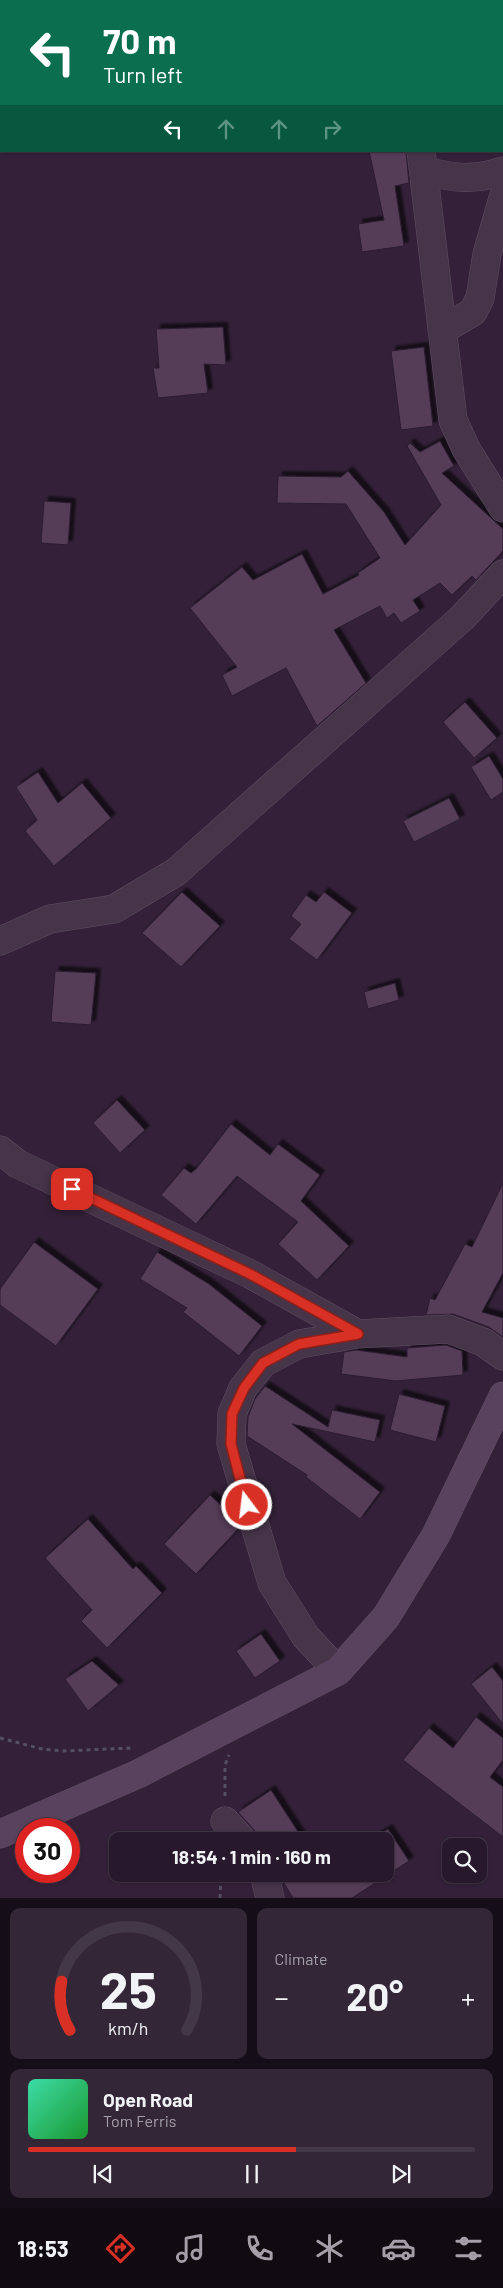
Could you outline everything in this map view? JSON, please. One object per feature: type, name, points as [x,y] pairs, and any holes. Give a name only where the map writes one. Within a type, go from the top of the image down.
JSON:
[{"type":"street","points":[[422,161],[450,177],[483,178],[503,171]]},
{"type":"street","points":[[422,161],[453,420],[466,449],[503,508]]},
{"type":"street","points":[[442,330],[473,312],[480,298],[487,254],[503,198]]},
{"type":"street","points":[[0,941],[50,919],[114,909],[176,872],[462,618],[503,574]]},
{"type":"street","points":[[0,1150],[18,1164],[250,1274],[358,1334]]},
{"type":"street","points":[[338,1671],[306,1636],[272,1583],[231,1444],[232,1414],[244,1388],[263,1363],[299,1344],[358,1334],[448,1329],[483,1342],[503,1356]]},
{"type":"street","points":[[0,1834],[138,1774],[338,1671],[386,1617],[436,1535],[503,1396]]},
{"type":"street","points":[[266,1882],[270,1898]]},
{"type":"path","points":[[234,1831],[225,1765],[237,1735],[236,1723]]},
{"type":"path","points":[[0,1738],[42,1749],[63,1751],[133,1748]]},
{"type":"path","points":[[220,1898],[221,1882]]},
{"type":"building","points":[[369,152],[406,152],[409,183],[395,186],[404,246],[362,252],[358,224],[384,220]]},
{"type":"building","points":[[223,327],[226,365],[204,364],[208,393],[158,398],[153,368],[159,368],[156,329]]},
{"type":"building","points":[[424,347],[433,426],[401,430],[391,351]]},
{"type":"building","points":[[440,441],[454,466],[442,473],[503,529],[503,551],[476,580],[472,576],[452,595],[440,583],[413,600],[420,611],[401,623],[394,613],[387,618],[380,606],[334,630],[366,683],[317,726],[286,668],[232,696],[222,675],[237,667],[190,608],[242,567],[253,580],[302,554],[323,594],[359,575],[358,573],[380,558],[346,504],[277,503],[278,476],[341,477],[348,471],[384,512],[405,545],[441,505],[407,446],[410,443],[420,452]]},
{"type":"building","points":[[44,501],[71,503],[68,545],[41,543]]},
{"type":"building","points":[[465,702],[497,738],[474,758],[443,722]]},
{"type":"building","points":[[489,756],[503,779],[503,792],[491,800],[471,767]]},
{"type":"building","points":[[38,772],[58,803],[82,783],[111,818],[54,866],[25,831],[37,820],[16,787]]},
{"type":"building","points":[[449,798],[460,819],[414,842],[403,821]]},
{"type":"building","points":[[182,892],[220,926],[181,967],[142,933]]},
{"type":"building","points":[[324,892],[352,913],[317,960],[289,939],[301,924],[291,916],[306,895],[316,902]]},
{"type":"building","points":[[55,971],[96,973],[91,1025],[51,1022]]},
{"type":"building","points":[[395,983],[399,1000],[368,1009],[364,992]]},
{"type":"building","points":[[117,1100],[145,1130],[120,1153],[93,1123]]},
{"type":"building","points":[[231,1124],[270,1155],[278,1144],[320,1175],[301,1201],[349,1246],[317,1280],[278,1244],[298,1222],[237,1176],[196,1224],[161,1195],[184,1168],[191,1173],[196,1169]]},
{"type":"building","points":[[503,1183],[503,1273],[482,1312],[503,1318],[503,1337],[489,1327],[453,1314],[426,1315],[430,1298],[435,1300],[465,1244],[472,1247]]},
{"type":"building","points":[[34,1242],[98,1289],[56,1346],[0,1305],[0,1289]]},
{"type":"building","points":[[157,1252],[209,1284],[262,1326],[239,1356],[183,1312],[187,1308],[140,1279]]},
{"type":"building","points":[[446,1345],[462,1351],[463,1375],[396,1381],[341,1374],[344,1352],[356,1350],[407,1357],[407,1348]]},
{"type":"building","points":[[265,1386],[328,1427],[332,1410],[380,1420],[375,1442],[292,1424],[380,1492],[360,1519],[306,1477],[307,1475],[247,1436],[248,1417],[255,1399]]},
{"type":"building","points":[[399,1394],[445,1406],[436,1442],[390,1430]]},
{"type":"building","points":[[210,1495],[237,1520],[239,1528],[196,1574],[164,1544]]},
{"type":"building","points":[[88,1519],[133,1569],[136,1566],[162,1593],[107,1648],[81,1621],[92,1610],[45,1558]]},
{"type":"building","points":[[261,1634],[280,1661],[255,1678],[236,1651]]},
{"type":"building","points":[[92,1661],[119,1685],[88,1711],[65,1679]]},
{"type":"building","points":[[492,1667],[503,1681],[503,1724],[471,1684]]},
{"type":"building","points":[[476,1717],[503,1738],[503,1760],[490,1777],[503,1787],[503,1837],[403,1760],[429,1728],[453,1748]]},
{"type":"building","points":[[271,1790],[298,1832],[255,1832],[238,1812]]},
{"type":"building","points":[[394,1838],[409,1861],[394,1871]]},
{"type":"building","points":[[283,1882],[377,1882],[352,1898],[293,1898]]},
{"type":"route","points":[[72,1189],[198,1251],[250,1274],[358,1334],[299,1344],[263,1363],[244,1388],[232,1414],[231,1444],[247,1505]]}]
